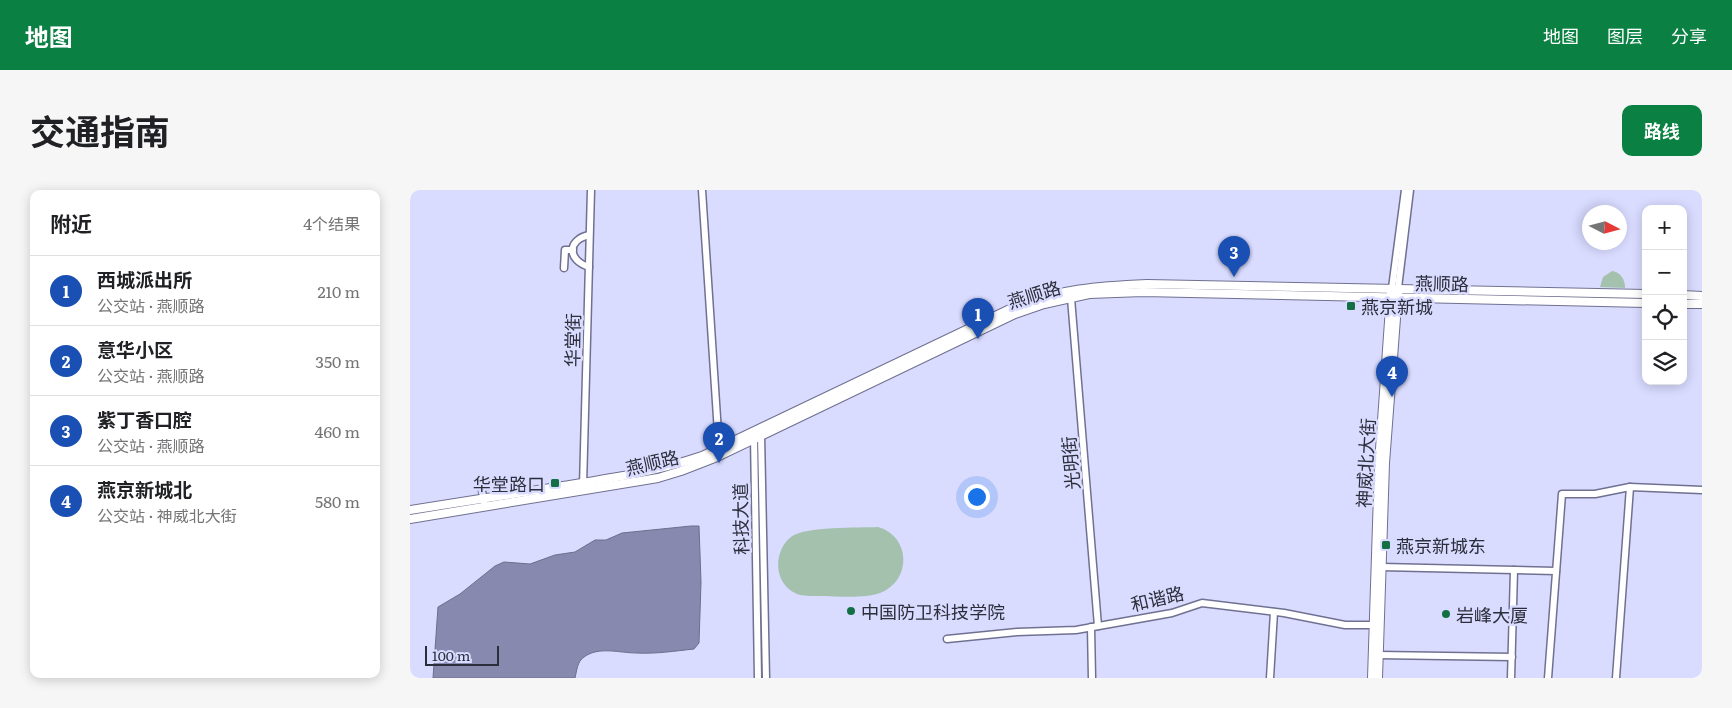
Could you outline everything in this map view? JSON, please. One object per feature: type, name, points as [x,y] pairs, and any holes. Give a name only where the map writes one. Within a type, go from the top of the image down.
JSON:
[{"type":"main road","name":"燕顺路","points":[[410,510],[484,502],[658,478],[682,471],[717,457],[985,320],[1042,296],[1088,287],[1147,284],[1642,303]]},
{"type":"main road","name":"燕顺路","points":[[583,487],[656,470],[702,456],[757,435],[987,327],[1044,304],[1088,294],[1143,292],[1642,294]]},
{"type":"main road","name":"神威北大街","points":[[1378,678],[1384,463],[1394,292]]},
{"type":"main road","name":"神威北大街","points":[[1372,678],[1379,463],[1394,292]]},
{"type":"main road","points":[[1687,295],[1702,296]]},
{"type":"main road","points":[[1687,304],[1702,304]]},
{"type":"main road","name":"燕顺路","points":[[410,519],[484,502]]},
{"type":"street","name":"华堂街","points":[[583,487],[591,190]]},
{"type":"street","points":[[702,190],[719,448]]},
{"type":"street","name":"神威北大街","points":[[1394,292],[1405,190]]},
{"type":"street","name":"神威北大街","points":[[1394,292],[1410,190]]},
{"type":"street","points":[[588,267],[579,264],[573,256],[573,245],[580,237],[589,235]]},
{"type":"street","points":[[564,268],[565,250],[573,250]]},
{"type":"street","name":"光明街","points":[[1072,298],[1098,626]]},
{"type":"street","name":"科技大道","points":[[757,435],[758,678]]},
{"type":"street","name":"科技大道","points":[[757,435],[766,678]]},
{"type":"street","points":[[481,485],[484,502]]},
{"type":"street","points":[[1548,678],[1562,494],[1595,494],[1630,487],[1702,490]]},
{"type":"street","points":[[1616,678],[1630,487]]},
{"type":"street","points":[[1381,566],[1556,571]]},
{"type":"street","points":[[1512,678],[1514,570]]},
{"type":"street","name":"和谐路","points":[[947,639],[1091,628],[1172,613],[1202,603],[1274,612],[1345,625],[1373,624]]},
{"type":"street","points":[[1270,678],[1274,612]]},
{"type":"street","points":[[1091,628],[1092,678]]},
{"type":"street","points":[[1378,655],[1512,657]]},
{"type":"green space","points":[[1612,271],[1622,277],[1625,288],[1600,287],[1603,277]]},
{"type":"green space","points":[[878,527],[889,532],[897,539],[902,549],[903,559],[898,579],[880,593],[850,597],[811,596],[797,594],[783,583],[778,567],[779,559],[781,550],[791,537],[798,533],[820,529]]},
{"type":"water","points":[[699,526],[701,582],[699,643],[694,649],[651,653],[596,652],[584,657],[580,661],[575,678],[433,678],[438,607],[460,594],[495,566],[504,562],[530,564],[555,555],[575,552],[595,540],[606,540],[622,533]]},
{"type":"place","name":"紫丁香口腔","points":[[1234,277]]},
{"type":"place","name":"燕京新城","points":[[1351,306]]},
{"type":"place","name":"西城派出所","points":[[978,339]]},
{"type":"place","name":"燕京新城北","points":[[1392,397]]},
{"type":"place","name":"意华小区","points":[[719,463]]},
{"type":"place","name":"华堂路口","points":[[555,483]]},
{"type":"place","name":"燕京新城东","points":[[1386,545]]},
{"type":"place","name":"中国防卫科技学院","points":[[851,611]]},
{"type":"place","name":"岩峰大厦","points":[[1446,614]]}]
